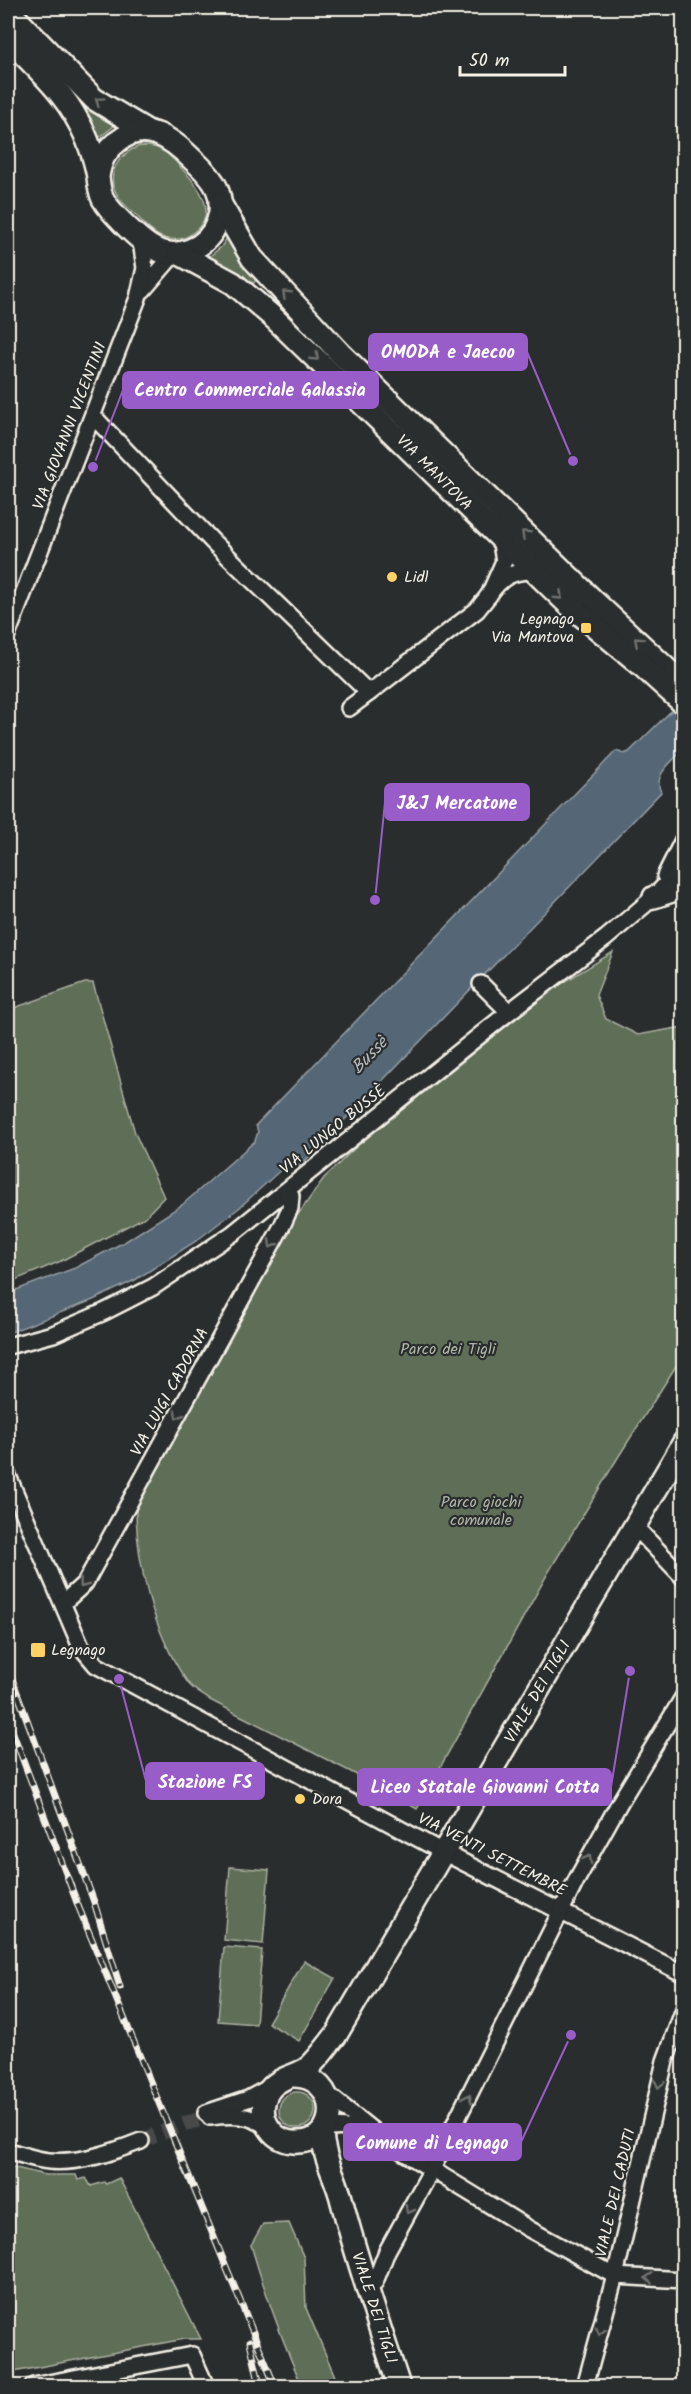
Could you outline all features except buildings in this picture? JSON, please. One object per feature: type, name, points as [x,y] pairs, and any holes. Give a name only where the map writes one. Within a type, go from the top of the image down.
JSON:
[{"type":"main road","name":"VIA MANTOVA","points":[[8,10],[94,99],[149,132],[172,140],[200,167],[213,181],[220,203],[256,263],[340,353],[684,685]]},
{"type":"main road","name":"VIA MANTOVA","points":[[8,38],[59,91],[71,107],[80,123],[98,177],[101,196],[109,208],[141,241],[160,252],[176,254],[233,283],[273,317],[585,620],[628,654],[684,704]]},
{"type":"main road","points":[[98,177],[103,158],[115,143],[131,134],[149,132]]},
{"type":"main road","points":[[176,254],[190,250],[208,238],[217,225],[220,203]]},
{"type":"main road","points":[[654,897],[684,886]]},
{"type":"main road","name":"VIALE DEI TIGLI","points":[[349,2230],[322,2175],[310,2160],[278,2134],[264,2115],[267,2093],[285,2079],[309,2066],[336,2035],[684,1442]]},
{"type":"main road","name":"VIALE DEI TIGLI","points":[[336,2035],[325,2071],[325,2091],[330,2113],[322,2131],[325,2157],[342,2199],[359,2263],[399,2386]]},
{"type":"main road","points":[[285,2079],[313,2080],[325,2091]]},
{"type":"main road","points":[[278,2134],[302,2142],[314,2138],[322,2131]]},
{"type":"street","name":"VIA GIOVANNI VICENTINI","points":[[8,633],[138,298],[145,268],[141,241]]},
{"type":"street","name":"VIA GIOVANNI VICENTINI","points":[[138,298],[153,276],[176,254]]},
{"type":"street","points":[[93,416],[213,542],[369,693]]},
{"type":"street","points":[[489,595],[504,561],[500,538]]},
{"type":"street","points":[[349,708],[477,610],[507,575],[516,571],[533,571]]},
{"type":"street","name":"VIA LUNGO BUSSÈ","points":[[654,897],[684,838]]},
{"type":"street","name":"VIA LUNGO BUSSÈ","points":[[8,1346],[53,1334],[104,1312],[153,1287],[232,1234],[509,1012],[606,938],[654,897],[684,864]]},
{"type":"street","points":[[481,984],[509,1012]]},
{"type":"street","name":"VIA LUIGI CADORNA","points":[[63,1603],[85,1583],[282,1226],[290,1208],[291,1196],[287,1191]]},
{"type":"street","points":[[8,1476],[63,1603]]},
{"type":"street","points":[[633,1528],[642,1534],[684,1578]]},
{"type":"street","name":"VIA VENTI SETTEMBRE","points":[[63,1603],[81,1647],[96,1665],[119,1679],[444,1852],[684,1974]]},
{"type":"street","points":[[368,2291],[562,1911],[620,1802],[684,1695]]},
{"type":"street","name":"VIALE DEI CADUTI","points":[[585,2386],[615,2276],[665,2061],[684,2009]]},
{"type":"street","points":[[278,2134],[256,2119],[237,2115],[206,2115],[248,2099],[285,2079]]},
{"type":"street","points":[[325,2091],[387,2142],[529,2229],[615,2276],[684,2280]]},
{"type":"street","points":[[322,2131],[333,2127],[350,2127],[387,2142]]},
{"type":"street","points":[[8,2151],[48,2162],[64,2161],[81,2159],[141,2141]]},
{"type":"street","points":[[359,2263],[387,2251]]},
{"type":"street","points":[[33,2386],[87,2381],[192,2355],[206,2386]]},
{"type":"green space","points":[[8,22],[118,123],[96,140],[70,93],[8,27]]},
{"type":"green space","points":[[140,146],[157,148],[168,154],[200,192],[206,209],[205,218],[200,226],[188,236],[173,239],[157,235],[118,196],[113,180],[116,166],[120,159],[132,149]]},
{"type":"green space","points":[[230,233],[259,277],[249,288],[204,261],[221,247]]},
{"type":"green space","name":"Parco dei Tigli","points":[[613,952],[596,995],[606,1019],[638,1035],[683,1027],[683,1355],[548,1573],[417,1809],[357,1775],[210,1700],[190,1686],[165,1642],[148,1596],[139,1548],[136,1501],[292,1216],[297,1216],[324,1178],[357,1146],[553,989]]},
{"type":"green space","points":[[85,983],[93,983],[135,1133],[164,1197],[145,1217],[61,1261],[8,1283],[8,1010]]},
{"type":"green space","points":[[230,1867],[269,1870],[263,1944],[224,1940]]},
{"type":"green space","points":[[224,1947],[262,1950],[256,2024],[218,2021]]},
{"type":"green space","points":[[304,1961],[335,1978],[299,2041],[268,2023]]},
{"type":"green space","points":[[297,2092],[310,2097],[315,2110],[310,2123],[297,2128],[284,2123],[279,2110],[284,2097]]},
{"type":"green space","points":[[8,2166],[45,2175],[76,2175],[78,2180],[86,2178],[91,2186],[104,2182],[106,2184],[119,2178],[201,2339],[184,2339],[8,2373]]},
{"type":"green space","points":[[289,2223],[304,2258],[306,2308],[339,2386],[302,2386],[256,2263],[251,2245],[263,2224]]},
{"type":"water","name":"Bussè","points":[[683,705],[683,750],[661,774],[659,786],[661,792],[299,1167],[290,1163],[286,1165],[239,1208],[196,1241],[135,1280],[93,1300],[8,1333],[8,1293],[75,1268],[126,1241],[182,1205],[255,1141],[258,1132],[256,1125],[616,751],[624,754],[629,752],[670,712]]},
{"type":"tunnel","points":[[141,2141],[186,2123],[207,2118]]},
{"type":"railway","points":[[8,1668],[94,1902],[120,1987]]},
{"type":"railway","points":[[8,1720],[79,1908],[275,2386]]},
{"type":"railway","points":[[250,2342],[260,2386]]},
{"type":"place","name":"OMODA e Jaecoo","points":[[573,461]]},
{"type":"place","name":"Centro Commerciale Galassia","points":[[93,467]]},
{"type":"place","name":"Lidl","points":[[392,577]]},
{"type":"place","name":"Legnago Via Mantova","points":[[586,628]]},
{"type":"place","name":"J&J Mercatone","points":[[375,900]]},
{"type":"place","name":"Legnago","points":[[38,1650]]},
{"type":"place","name":"Liceo Statale Giovanni Cotta","points":[[630,1671]]},
{"type":"place","name":"Stazione FS","points":[[119,1679]]},
{"type":"place","name":"Dora","points":[[300,1799]]},
{"type":"place","name":"Comune di Legnago","points":[[571,2035]]},
{"type":"park label","name":"Parco giochi comunale","points":[[481,1511]]}]
